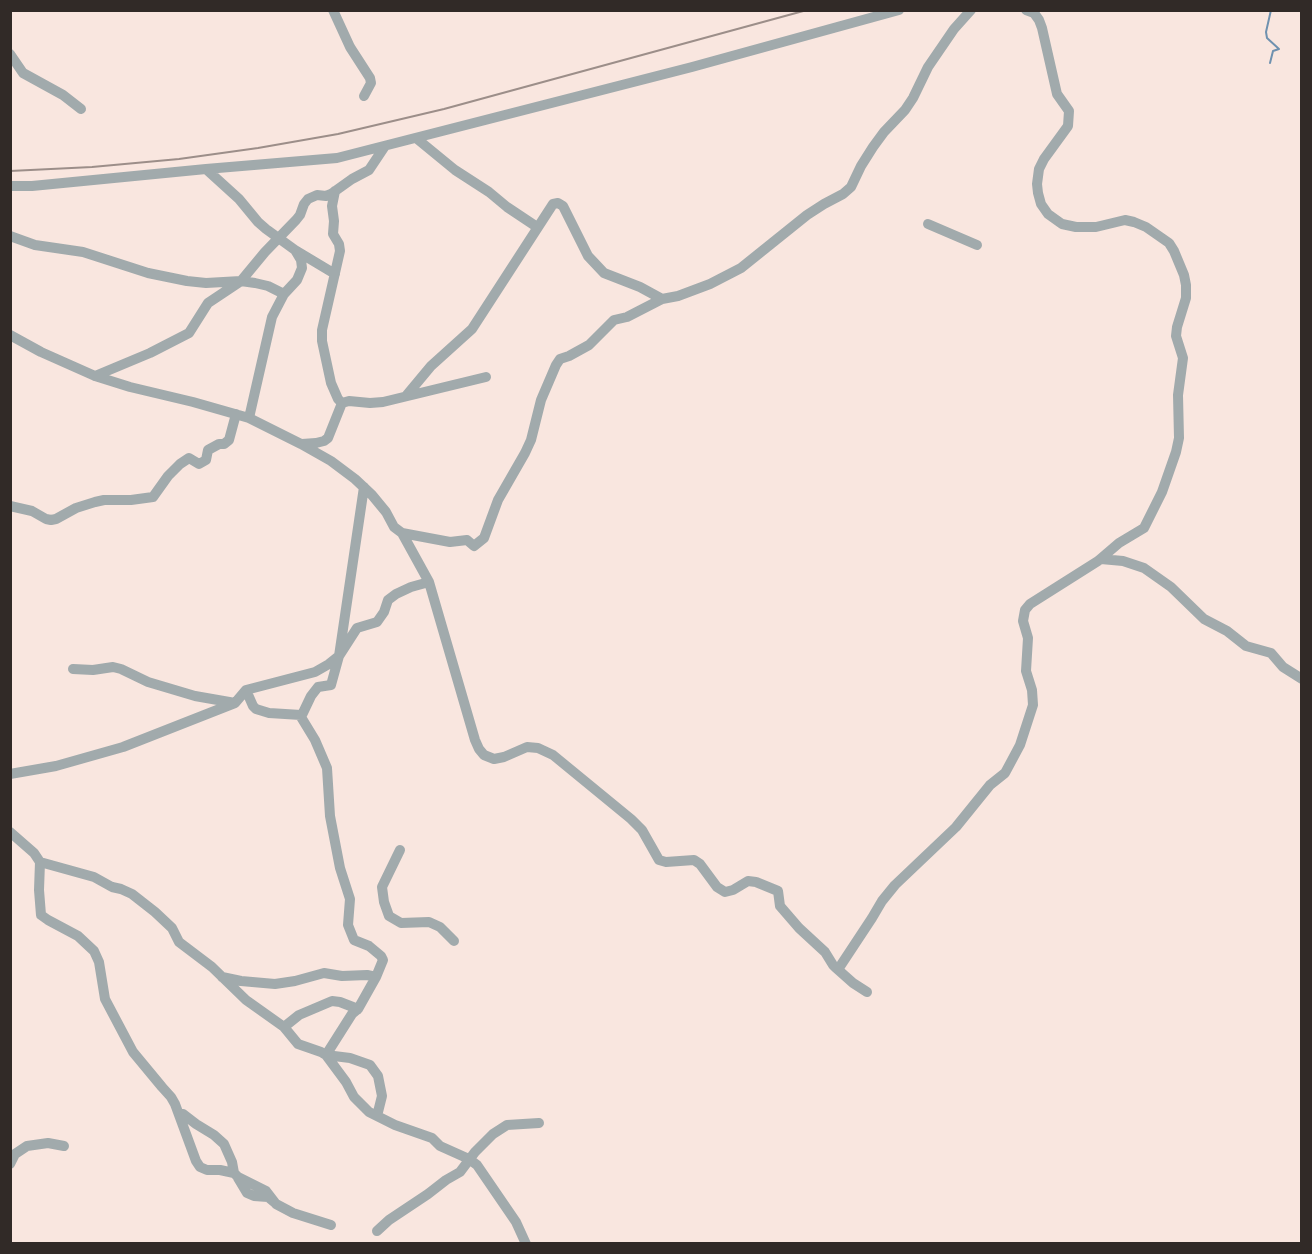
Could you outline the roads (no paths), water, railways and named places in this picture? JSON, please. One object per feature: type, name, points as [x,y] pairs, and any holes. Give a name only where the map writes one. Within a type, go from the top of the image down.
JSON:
[{"type":"street","points":[[333,10],[350,47],[370,78],[371,82],[364,96]]},
{"type":"street","points":[[10,186],[32,186],[337,158],[692,67],[899,10]]},
{"type":"street","points":[[10,335],[41,352],[95,376],[249,418],[331,461],[364,487],[386,512],[394,527],[402,532],[450,542],[467,540],[474,546],[484,538],[498,500],[531,440],[542,400],[560,359],[589,345],[614,320],[627,317],[662,299],[678,296],[710,284],[741,268],[807,215],[843,194],[851,187],[861,166],[884,132],[905,110],[928,67],[954,29],[971,10]]},
{"type":"street","points":[[835,968],[841,966],[882,901],[895,885],[956,827],[990,785],[1005,773],[1020,745],[1034,705],[1026,670],[1028,638],[1023,621],[1025,610],[1030,604],[1101,559],[1113,547],[1141,531],[1147,524],[1162,492],[1179,438],[1178,395],[1183,358],[1176,336],[1186,298],[1186,285],[1174,250],[1169,243],[1146,227],[1134,222],[1125,220],[1096,227],[1076,227],[1062,224],[1048,214],[1041,204],[1037,184],[1039,169],[1068,126],[1069,111],[1057,94],[1039,20],[1034,13],[1026,10]]},
{"type":"street","points":[[10,54],[23,73],[63,95],[81,109]]},
{"type":"street","points":[[416,138],[455,170],[537,227]]},
{"type":"street","points":[[95,376],[150,354],[189,333],[208,303],[241,281],[296,220],[308,199],[335,192],[369,170],[385,146]]},
{"type":"street","points":[[206,169],[239,199],[258,222],[295,250],[335,274]]},
{"type":"street","points":[[335,192],[332,206],[333,234],[340,251],[321,341],[331,383],[342,403]]},
{"type":"street","points":[[406,396],[431,366],[472,329],[553,204],[558,203],[563,206],[588,256],[604,273],[640,287],[662,299]]},
{"type":"street","points":[[927,224],[977,245]]},
{"type":"street","points":[[10,236],[35,245],[83,252],[148,273],[206,283],[241,281],[268,286],[284,294]]},
{"type":"street","points":[[249,418],[270,326],[277,306],[297,280],[302,268],[301,260],[295,250]]},
{"type":"street","points":[[342,403],[349,401],[383,402],[486,377]]},
{"type":"street","points":[[301,444],[316,443],[328,438],[342,403]]},
{"type":"street","points":[[10,506],[32,511],[51,520],[95,502],[153,497],[168,476],[189,458],[199,464],[207,460],[208,450],[229,440],[236,414]]},
{"type":"street","points":[[326,1055],[352,1014],[358,1009],[383,960],[369,946],[354,940],[348,925],[350,899],[340,868],[330,816],[327,768],[315,740],[302,719],[311,696],[318,687],[331,685],[339,656],[364,487]]},
{"type":"street","points":[[402,532],[429,582],[475,740],[484,755],[494,759],[527,747],[538,748],[553,755],[631,819],[642,830],[659,860],[676,862],[694,860],[700,864],[717,887],[725,892],[733,890],[748,880],[777,891],[780,906],[799,928],[825,952],[835,968],[867,993]]},
{"type":"street","points":[[1101,559],[1123,561],[1144,568],[1171,587],[1204,619],[1227,630],[1251,648],[1271,652],[1283,667],[1302,679]]},
{"type":"street","points":[[10,774],[56,766],[123,747],[235,704],[246,690],[315,672],[339,656],[357,628],[377,622],[388,600],[411,587],[429,582]]},
{"type":"street","points":[[73,669],[93,670],[113,667],[148,682],[195,696],[235,704]]},
{"type":"street","points":[[246,690],[256,709],[302,715]]},
{"type":"street","points":[[10,832],[40,862],[94,877],[132,894],[172,928],[179,942],[197,954],[246,1000],[284,1027],[298,1044],[326,1055],[360,1104],[395,1125],[432,1138],[440,1146],[477,1165],[516,1222],[526,1244]]},
{"type":"street","points":[[400,850],[382,887],[389,916],[401,923],[429,922],[440,927],[454,941]]},
{"type":"street","points":[[40,862],[39,890],[42,915],[78,936],[94,951],[101,969],[105,999],[138,1058],[171,1096],[196,1161],[200,1167],[207,1170],[220,1170],[236,1175]]},
{"type":"street","points":[[222,977],[275,984],[324,973],[376,977]]},
{"type":"street","points":[[284,1027],[299,1016],[332,1001],[358,1009]]},
{"type":"street","points":[[326,1055],[350,1058],[370,1065],[375,1070],[382,1096],[377,1116]]},
{"type":"street","points":[[179,1114],[183,1114],[224,1144],[236,1175],[247,1193],[268,1197],[293,1213],[331,1225]]},
{"type":"street","points":[[377,1231],[389,1220],[460,1172],[493,1134],[507,1125],[539,1123]]},
{"type":"street","points":[[10,1164],[15,1154],[27,1146],[48,1143],[64,1146]]},
{"type":"waterway","points":[[1270,63],[1273,51],[1279,49],[1267,38],[1266,32],[1271,10]]},
{"type":"railway","points":[[10,171],[92,167],[179,159],[338,134],[444,109],[807,10]]}]
